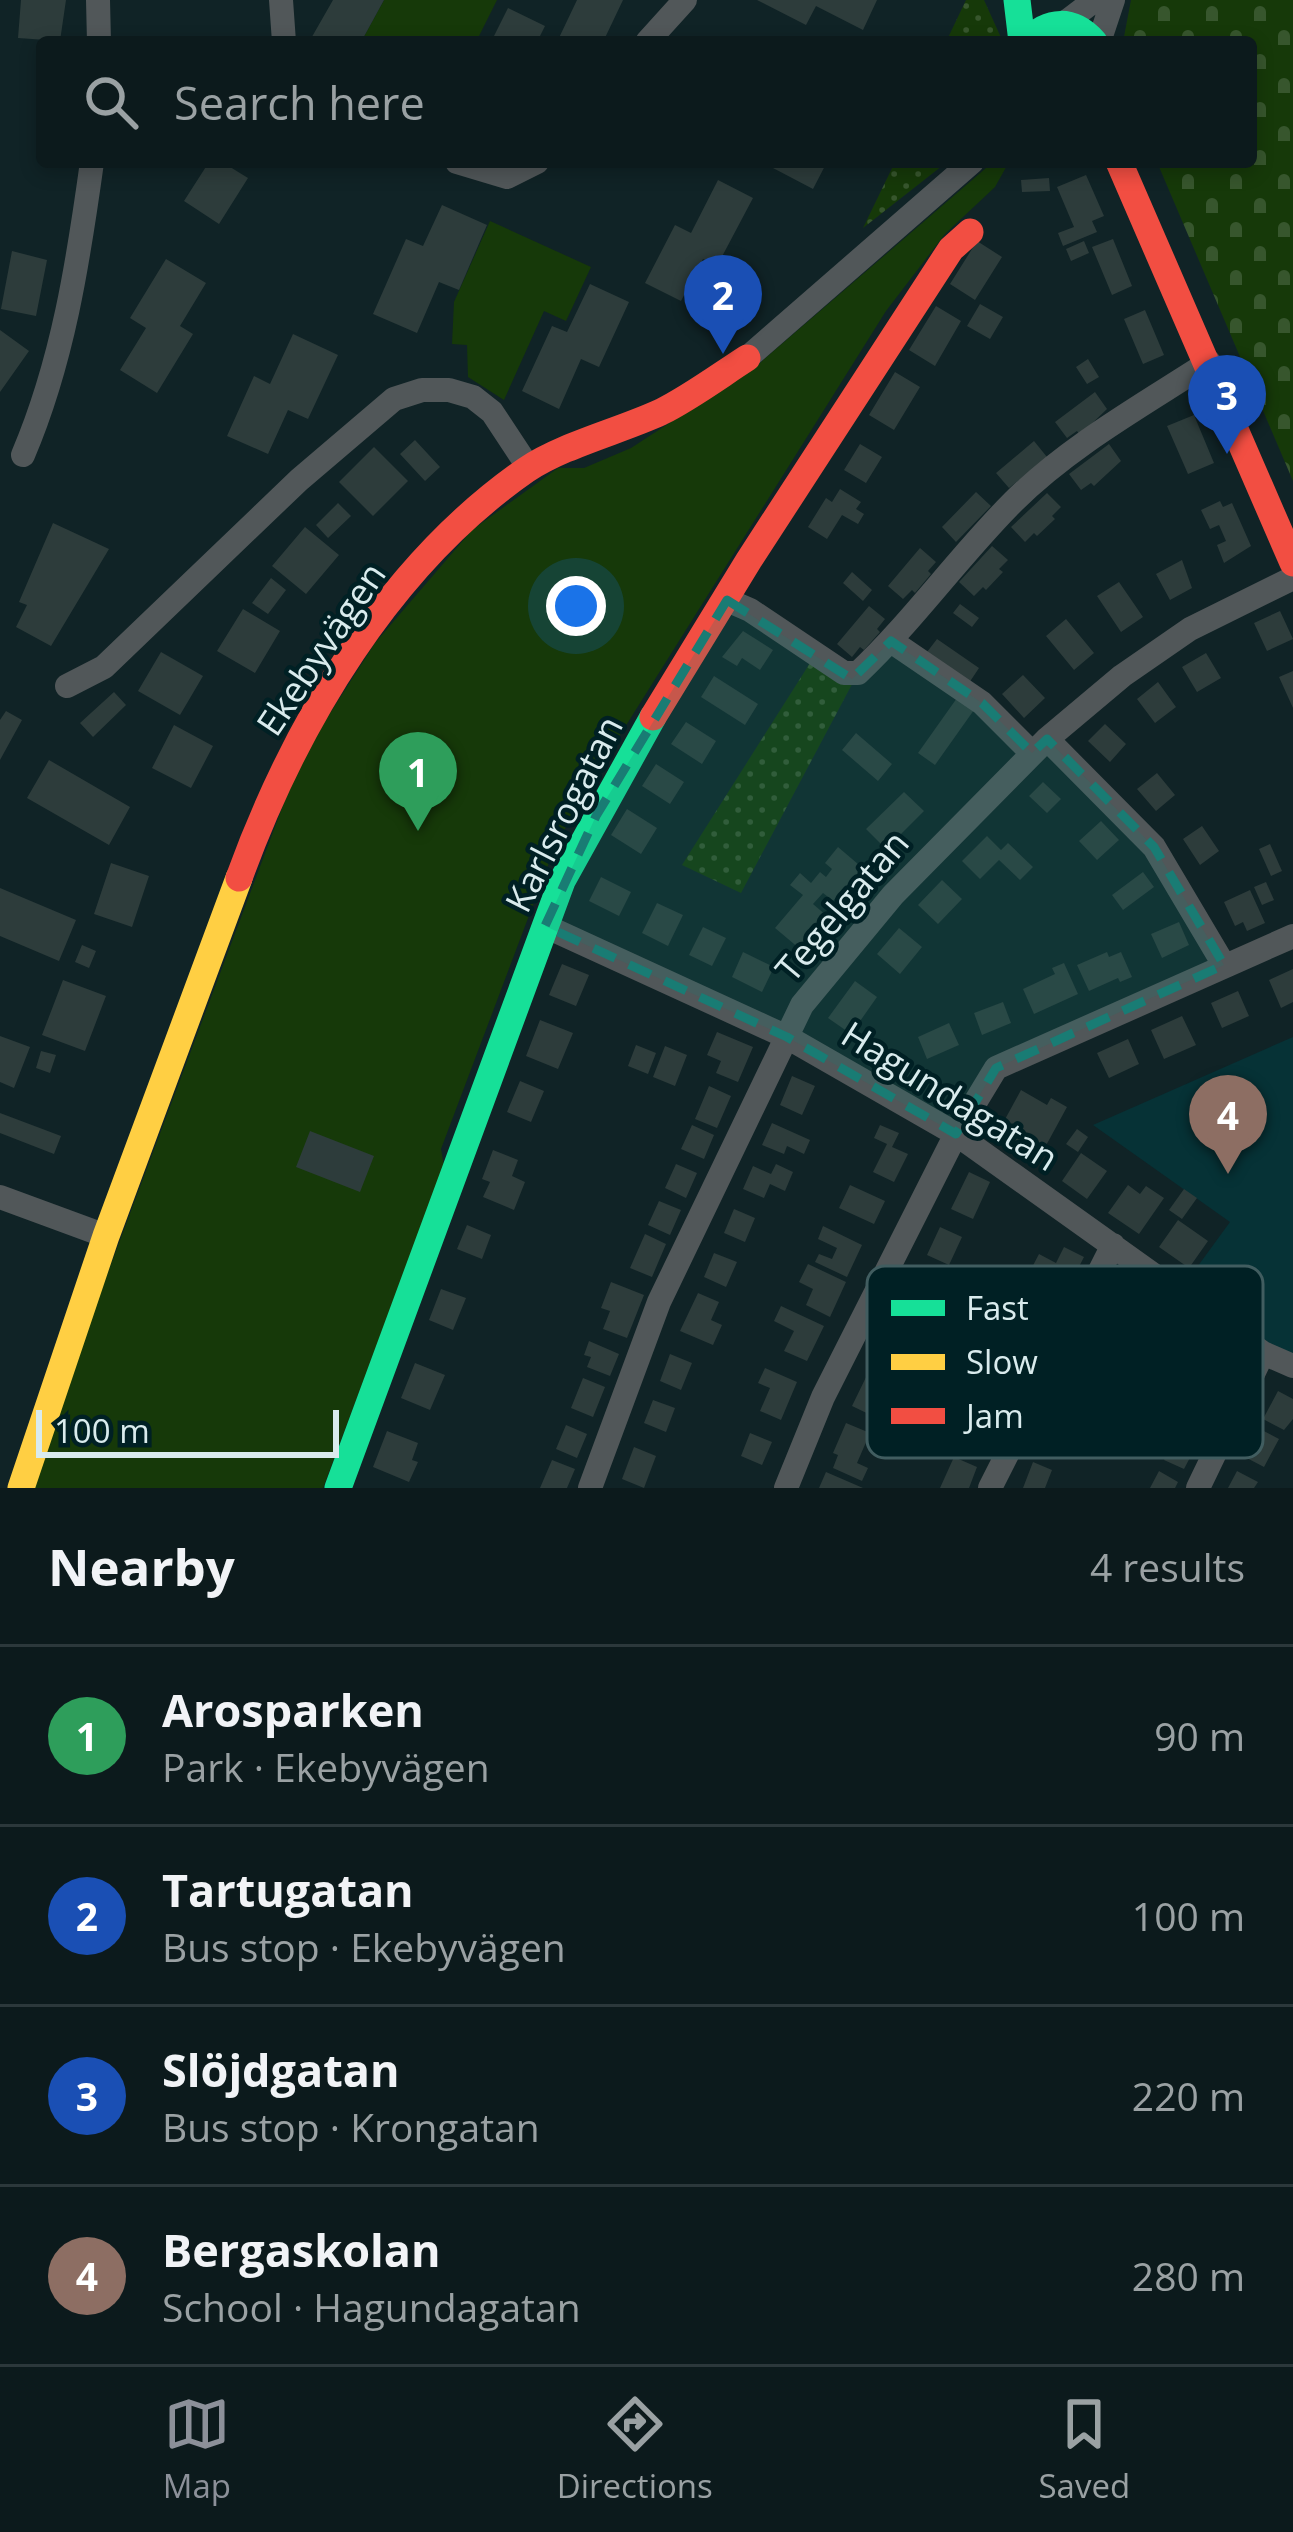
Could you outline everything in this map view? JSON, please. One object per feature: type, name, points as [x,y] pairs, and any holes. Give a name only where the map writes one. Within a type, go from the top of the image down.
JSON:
[{"type":"street","points":[[98,0],[99,36]]},
{"type":"street","points":[[281,0],[284,36]]},
{"type":"street","points":[[652,36],[685,0]]},
{"type":"street","points":[[1017,0],[1023,36]]},
{"type":"street","points":[[1039,0],[1090,36]]},
{"type":"street","points":[[1031,36],[1044,25],[1065,22],[1095,0]]},
{"type":"street","points":[[1098,36],[1113,0]]},
{"type":"street","points":[[22,455],[55,366],[71,304],[91,168]]},
{"type":"street","points":[[477,168],[507,177],[525,168]]},
{"type":"street","name":"Ekebyvägen","points":[[21,1488],[106,1236],[247,855],[290,756],[326,693],[399,591],[461,525],[529,468],[664,410],[747,358],[965,168]]},
{"type":"street","points":[[1122,168],[1293,563]]},
{"type":"street","name":"Karlsrogatan","points":[[338,1488],[562,880],[596,815],[727,600],[951,249],[970,232]]},
{"type":"street","points":[[727,600],[751,610],[844,673],[858,673],[1017,498],[1092,438],[1209,362]]},
{"type":"street","points":[[67,686],[104,667],[299,480],[394,399],[422,390],[449,390],[473,397],[492,412],[529,468]]},
{"type":"street","name":"Tegelgatan","points":[[590,1488],[659,1302],[802,1006],[893,895],[1040,746],[1122,676],[1190,629],[1293,578]]},
{"type":"street","points":[[891,641],[1040,746],[1154,848],[1223,965]]},
{"type":"street","name":"Hagundagatan","points":[[545,926],[787,1037],[956,1134],[1142,1266]]},
{"type":"street","points":[[889,1266],[956,1134],[996,1068],[1293,936]]},
{"type":"street","points":[[0,1197],[106,1236]]},
{"type":"street","points":[[1102,1266],[1113,1245]]},
{"type":"street","points":[[786,1488],[823,1396],[867,1309]]},
{"type":"street","name":"Hagundagatan","points":[[1263,1352],[1293,1366]]},
{"type":"street","points":[[990,1488],[1005,1458]]},
{"type":"street","points":[[1198,1488],[1212,1458]]},
{"type":"highlighted area","points":[[727,600],[852,679],[891,641],[982,703],[1032,753],[1047,739],[1154,847],[1224,965],[996,1068],[956,1134],[787,1037],[545,926],[596,816]]},
{"type":"shaded area","points":[[1293,1037],[1293,1356],[1263,1342],[1263,1266],[1198,1266],[1230,1222],[1093,1125]]},
{"type":"green space","points":[[384,0],[497,0],[479,36],[364,36]]},
{"type":"green space","points":[[966,0],[984,0],[1000,36],[949,36]]},
{"type":"green space","points":[[1131,0],[1293,0],[1293,481],[1160,168],[1257,168],[1257,36],[1124,36]]},
{"type":"green space","points":[[892,168],[939,168],[863,228]]},
{"type":"green space","points":[[986,168],[1006,168],[995,187],[945,234],[886,311],[578,802],[550,860],[441,1149],[444,1166],[323,1488],[33,1488],[68,1379],[300,760],[375,643],[472,530],[558,468],[584,468],[631,448],[754,368]]},
{"type":"green space","points":[[490,221],[591,267],[566,321],[544,311],[504,400],[468,377],[467,345],[452,344],[454,302]]},
{"type":"green space","points":[[817,652],[858,673],[741,893],[682,865]]},
{"type":"building","points":[[21,0],[66,0],[61,36],[18,38]]},
{"type":"building","points":[[333,0],[384,0],[364,36],[312,36]]},
{"type":"building","points":[[577,0],[623,0],[606,36],[560,36]]},
{"type":"building","points":[[757,0],[877,0],[863,30],[816,6],[806,25]]},
{"type":"building","points":[[508,8],[545,26],[540,36],[494,36]]},
{"type":"building","points":[[205,168],[232,168],[248,178],[219,224],[184,201]]},
{"type":"building","points":[[773,168],[824,168],[813,189]]},
{"type":"building","points":[[1086,175],[1104,216],[1092,221],[1097,232],[1063,246],[1058,233],[1074,227],[1057,187]]},
{"type":"building","points":[[1049,178],[1050,191],[1022,192],[1021,180]]},
{"type":"building","points":[[718,180],[753,198],[717,266],[703,259],[681,301],[645,283],[675,225],[691,233]]},
{"type":"building","points":[[442,205],[487,225],[459,290],[439,282],[417,333],[373,314],[406,239],[423,246]]},
{"type":"building","points":[[1113,239],[1132,286],[1112,295],[1092,247]]},
{"type":"building","points":[[977,241],[1002,257],[975,300],[950,284]]},
{"type":"building","points":[[1084,241],[1089,253],[1071,261],[1066,249]]},
{"type":"building","points":[[12,251],[47,260],[36,316],[1,309]]},
{"type":"building","points":[[166,259],[206,283],[180,326],[193,334],[157,393],[120,370],[146,328],[130,318]]},
{"type":"building","points":[[590,284],[629,302],[599,367],[581,359],[559,409],[522,391],[552,326],[567,332]]},
{"type":"building","points":[[980,304],[1003,317],[990,339],[967,326]]},
{"type":"building","points":[[936,306],[961,321],[935,366],[909,350]]},
{"type":"building","points":[[1145,310],[1164,355],[1143,364],[1124,319]]},
{"type":"building","points":[[0,330],[29,351],[0,392]]},
{"type":"building","points":[[293,334],[338,355],[308,419],[288,410],[268,454],[227,436],[254,376],[270,384]]},
{"type":"building","points":[[1088,359],[1099,377],[1087,384],[1076,367]]},
{"type":"building","points":[[895,372],[920,387],[894,430],[869,415]]},
{"type":"building","points":[[1095,392],[1107,409],[1080,435],[1077,431],[1067,438],[1055,422]]},
{"type":"building","points":[[1194,415],[1214,463],[1188,474],[1167,426]]},
{"type":"building","points":[[415,440],[440,467],[425,481],[400,454]]},
{"type":"building","points":[[1034,441],[1047,457],[1022,484],[1019,480],[1009,488],[996,473]]},
{"type":"building","points":[[860,444],[882,457],[866,483],[844,470]]},
{"type":"building","points":[[1109,444],[1121,461],[1094,486],[1091,483],[1081,490],[1069,474]]},
{"type":"building","points":[[374,447],[408,481],[373,516],[339,482]]},
{"type":"building","points":[[840,489],[861,502],[856,509],[864,514],[858,524],[842,515],[827,539],[808,527],[826,498],[832,502]]},
{"type":"building","points":[[976,492],[991,506],[956,542],[942,527]]},
{"type":"building","points":[[1047,493],[1061,507],[1052,516],[1055,519],[1025,542],[1011,527]]},
{"type":"building","points":[[1220,501],[1223,507],[1232,503],[1251,546],[1224,563],[1217,545],[1226,541],[1219,525],[1210,529],[1201,510]]},
{"type":"building","points":[[338,503],[351,516],[328,538],[316,525]]},
{"type":"building","points":[[53,523],[109,549],[51,646],[16,627],[27,605],[19,602]]},
{"type":"building","points":[[305,527],[339,555],[306,594],[272,566]]},
{"type":"building","points":[[992,546],[1008,560],[986,590],[983,587],[974,596],[959,582]]},
{"type":"building","points":[[920,548],[936,562],[915,593],[912,590],[903,599],[888,586]]},
{"type":"building","points":[[1182,560],[1192,588],[1170,600],[1156,574]]},
{"type":"building","points":[[852,572],[872,590],[863,601],[843,583]]},
{"type":"building","points":[[271,578],[286,590],[268,614],[252,603]]},
{"type":"building","points":[[1119,582],[1143,617],[1121,632],[1097,596]]},
{"type":"building","points":[[960,604],[979,618],[972,627],[953,613]]},
{"type":"building","points":[[869,606],[885,619],[877,629],[880,632],[852,657],[837,644]]},
{"type":"building","points":[[243,609],[280,631],[255,673],[217,651]]},
{"type":"building","points":[[1280,611],[1293,639],[1267,651],[1254,623]]},
{"type":"building","points":[[1066,619],[1094,653],[1074,670],[1046,636]]},
{"type":"building","points":[[743,631],[773,650],[760,670],[742,658],[737,666],[722,657]]},
{"type":"building","points":[[937,639],[979,668],[967,686],[924,656]]},
{"type":"building","points":[[161,652],[203,676],[180,715],[138,691]]},
{"type":"building","points":[[1206,653],[1221,678],[1197,692],[1182,667]]},
{"type":"building","points":[[1293,671],[1293,708],[1279,677]]},
{"type":"building","points":[[1023,675],[1045,698],[1024,718],[1002,694]]},
{"type":"building","points":[[714,676],[758,704],[745,725],[701,697]]},
{"type":"building","points":[[1158,682],[1176,707],[1155,723],[1137,699]]},
{"type":"building","points":[[114,692],[126,705],[93,737],[80,723]]},
{"type":"building","points":[[957,698],[974,710],[935,765],[918,753]]},
{"type":"building","points":[[6,711],[22,720],[0,760],[0,720]]},
{"type":"building","points":[[686,722],[716,741],[702,764],[671,744]]},
{"type":"building","points":[[1105,724],[1126,744],[1110,762],[1088,741]]},
{"type":"building","points":[[174,725],[213,746],[191,788],[152,768]]},
{"type":"building","points":[[856,733],[892,764],[878,781],[842,750]]},
{"type":"building","points":[[49,760],[130,807],[109,845],[27,798]]},
{"type":"building","points":[[656,764],[684,782],[670,804],[642,786]]},
{"type":"building","points":[[1157,773],[1175,795],[1156,811],[1137,789]]},
{"type":"building","points":[[1043,782],[1061,799],[1047,813],[1029,796]]},
{"type":"building","points":[[904,792],[924,811],[886,849],[866,829]]},
{"type":"building","points":[[627,809],[657,828],[641,854],[611,835]]},
{"type":"building","points":[[1101,821],[1119,840],[1097,860],[1079,841]]},
{"type":"building","points":[[1202,826],[1219,851],[1200,865],[1183,839]]},
{"type":"building","points":[[987,836],[1001,850],[1008,843],[1033,867],[1020,880],[999,860],[980,879],[962,861]]},
{"type":"building","points":[[1270,844],[1282,871],[1271,876],[1259,849]]},
{"type":"building","points":[[838,847],[865,870],[845,894],[842,891],[833,901],[823,893],[813,904],[827,916],[800,949],[775,928],[803,895],[790,885],[800,873],[811,883],[820,872],[826,877],[832,869],[825,863]]},
{"type":"building","points":[[111,863],[149,876],[132,927],[94,914]]},
{"type":"building","points":[[1143,872],[1154,887],[1123,910],[1112,895]]},
{"type":"building","points":[[601,877],[631,892],[619,916],[589,901]]},
{"type":"building","points":[[942,880],[962,899],[938,924],[918,905]]},
{"type":"building","points":[[1266,882],[1274,900],[1262,905],[1254,887]]},
{"type":"building","points":[[0,888],[76,920],[59,961],[0,936]]},
{"type":"building","points":[[1250,890],[1265,923],[1247,931],[1243,922],[1235,926],[1224,902]]},
{"type":"building","points":[[657,903],[683,915],[668,946],[642,933]]},
{"type":"building","points":[[1179,922],[1189,945],[1162,958],[1151,934]]},
{"type":"building","points":[[703,927],[726,938],[712,966],[689,955]]},
{"type":"building","points":[[899,928],[922,947],[900,974],[877,954]]},
{"type":"building","points":[[82,945],[96,951],[89,968],[75,962]]},
{"type":"building","points":[[743,952],[774,967],[762,992],[732,977]]},
{"type":"building","points":[[1107,952],[1109,957],[1121,952],[1132,977],[1089,991],[1077,965]]},
{"type":"building","points":[[1064,963],[1078,994],[1034,1014],[1023,989],[1055,974],[1052,968]]},
{"type":"building","points":[[562,964],[589,975],[576,1006],[549,995]]},
{"type":"building","points":[[1293,969],[1293,1002],[1281,1008],[1269,980]]},
{"type":"building","points":[[63,980],[106,996],[85,1051],[42,1035]]},
{"type":"building","points":[[855,981],[877,997],[851,1034],[828,1018]]},
{"type":"building","points":[[1238,991],[1249,1016],[1222,1028],[1211,1003]]},
{"type":"building","points":[[1003,1002],[1011,1023],[982,1035],[974,1013]]},
{"type":"building","points":[[1182,1016],[1196,1045],[1164,1059],[1151,1030]]},
{"type":"building","points":[[540,1020],[573,1033],[558,1069],[526,1056]]},
{"type":"building","points":[[949,1023],[959,1045],[927,1059],[918,1037]]},
{"type":"building","points":[[717,1032],[753,1047],[738,1082],[716,1073],[721,1061],[707,1055]]},
{"type":"building","points":[[0,1036],[30,1047],[14,1088],[0,1082]]},
{"type":"building","points":[[1128,1039],[1139,1064],[1109,1078],[1097,1053]]},
{"type":"building","points":[[636,1045],[656,1053],[648,1074],[628,1066]]},
{"type":"building","points":[[665,1046],[687,1055],[675,1086],[653,1077]]},
{"type":"building","points":[[41,1051],[56,1055],[50,1073],[36,1068]]},
{"type":"building","points":[[792,1076],[815,1086],[802,1115],[780,1105]]},
{"type":"building","points":[[520,1081],[544,1091],[531,1122],[507,1112]]},
{"type":"building","points":[[709,1086],[731,1096],[717,1128],[695,1119]]},
{"type":"building","points":[[1021,1090],[1047,1105],[1051,1098],[1067,1107],[1043,1151],[1029,1143],[1025,1150],[997,1134]]},
{"type":"building","points":[[0,1113],[61,1136],[54,1154],[0,1133]]},
{"type":"building","points":[[772,1123],[810,1140],[804,1154],[787,1146],[784,1154],[762,1145]]},
{"type":"building","points":[[692,1125],[714,1135],[704,1159],[681,1149]]},
{"type":"building","points":[[880,1125],[899,1133],[892,1147],[908,1154],[894,1182],[873,1172],[887,1144],[874,1138]]},
{"type":"building","points":[[1077,1129],[1088,1137],[1078,1152],[1066,1144]]},
{"type":"building","points":[[310,1131],[374,1156],[360,1192],[296,1167]]},
{"type":"building","points":[[493,1150],[518,1160],[512,1176],[525,1182],[514,1210],[483,1197],[490,1182],[482,1179]]},
{"type":"building","points":[[1081,1153],[1107,1171],[1087,1199],[1062,1181]]},
{"type":"building","points":[[676,1164],[697,1173],[686,1198],[665,1188]]},
{"type":"building","points":[[776,1164],[793,1172],[785,1191],[770,1184],[764,1198],[743,1189],[753,1166],[771,1174]]},
{"type":"building","points":[[969,1172],[990,1182],[973,1219],[951,1209]]},
{"type":"building","points":[[850,1185],[885,1201],[874,1224],[839,1208]]},
{"type":"building","points":[[1128,1185],[1140,1194],[1146,1186],[1164,1198],[1139,1234],[1108,1213]]},
{"type":"building","points":[[1184,1189],[1197,1198],[1182,1219],[1169,1210]]},
{"type":"building","points":[[659,1201],[681,1210],[670,1235],[648,1225]]},
{"type":"building","points":[[734,1209],[755,1218],[745,1242],[724,1233]]},
{"type":"building","points":[[1178,1220],[1208,1241],[1190,1266],[1159,1247]]},
{"type":"building","points":[[467,1225],[491,1235],[482,1259],[457,1249]]},
{"type":"building","points":[[823,1226],[862,1245],[847,1277],[815,1262],[819,1254],[832,1259],[837,1248],[818,1239]]},
{"type":"building","points":[[940,1227],[962,1237],[949,1265],[927,1255]]},
{"type":"building","points":[[645,1234],[666,1244],[652,1277],[630,1268]]},
{"type":"building","points":[[1064,1247],[1084,1257],[1079,1266],[1033,1266],[1039,1254],[1056,1263]]},
{"type":"building","points":[[714,1253],[737,1262],[726,1287],[704,1277]]},
{"type":"building","points":[[808,1264],[846,1282],[830,1317],[806,1305],[813,1289],[799,1282]]},
{"type":"building","points":[[611,1282],[644,1295],[627,1338],[603,1329],[610,1311],[601,1308]]},
{"type":"building","points":[[441,1289],[466,1298],[453,1330],[429,1320]]},
{"type":"building","points":[[698,1293],[719,1302],[711,1320],[722,1325],[713,1345],[680,1331]]},
{"type":"building","points":[[781,1306],[824,1326],[807,1361],[784,1351],[794,1331],[774,1321]]},
{"type":"building","points":[[589,1341],[619,1354],[610,1376],[587,1367],[591,1357],[584,1355]]},
{"type":"building","points":[[670,1354],[692,1363],[681,1390],[660,1381]]},
{"type":"building","points":[[415,1363],[445,1375],[430,1410],[401,1398]]},
{"type":"building","points":[[765,1368],[797,1382],[781,1420],[760,1411],[770,1388],[758,1383]]},
{"type":"building","points":[[867,1375],[867,1413],[852,1406]]},
{"type":"building","points":[[583,1378],[605,1387],[593,1417],[571,1408]]},
{"type":"building","points":[[1278,1391],[1293,1399],[1293,1419],[1284,1430],[1263,1419]]},
{"type":"building","points":[[653,1400],[675,1408],[666,1432],[644,1423]]},
{"type":"building","points":[[846,1423],[867,1432],[857,1463],[868,1468],[862,1481],[833,1468],[838,1455],[833,1453]]},
{"type":"building","points":[[566,1425],[587,1434],[577,1458],[556,1449]]},
{"type":"building","points":[[387,1431],[418,1443],[412,1460],[418,1462],[409,1482],[373,1467]]},
{"type":"building","points":[[1263,1431],[1279,1439],[1264,1467],[1247,1458],[1263,1458]]},
{"type":"building","points":[[750,1433],[772,1442],[762,1465],[741,1456]]},
{"type":"building","points":[[634,1447],[656,1456],[644,1488],[622,1479]]},
{"type":"building","points":[[954,1458],[977,1467],[969,1488],[940,1488]]},
{"type":"building","points":[[1165,1458],[1190,1458],[1184,1469]]},
{"type":"building","points":[[552,1460],[575,1469],[567,1488],[540,1488]]},
{"type":"building","points":[[1033,1462],[1052,1470],[1045,1488],[1023,1488]]},
{"type":"building","points":[[1159,1471],[1178,1482],[1175,1488],[1150,1488]]},
{"type":"building","points":[[1237,1471],[1258,1482],[1254,1488],[1228,1488]]},
{"type":"building","points":[[826,1472],[863,1488],[819,1488]]},
{"type":"traffic: fast","points":[[1017,0],[1021,36]]},
{"type":"traffic: fast","points":[[1033,36],[1060,24],[1088,36]]},
{"type":"traffic: fast","points":[[338,1488],[562,881],[653,717]]},
{"type":"traffic: slow","points":[[21,1488],[106,1236],[239,878]]},
{"type":"traffic: jam","points":[[1122,168],[1293,563]]},
{"type":"traffic: jam","points":[[653,717],[951,249],[970,232]]},
{"type":"traffic: jam","points":[[239,878],[318,706],[390,600],[431,552],[526,470],[661,412],[747,358]]},
{"type":"place","name":"Tartugatan","points":[[723,354]]},
{"type":"place","name":"Slöjdgatan","points":[[1227,454]]},
{"type":"place","name":"Arosparken","points":[[418,831]]},
{"type":"place","name":"Bergaskolan","points":[[1228,1174]]}]
